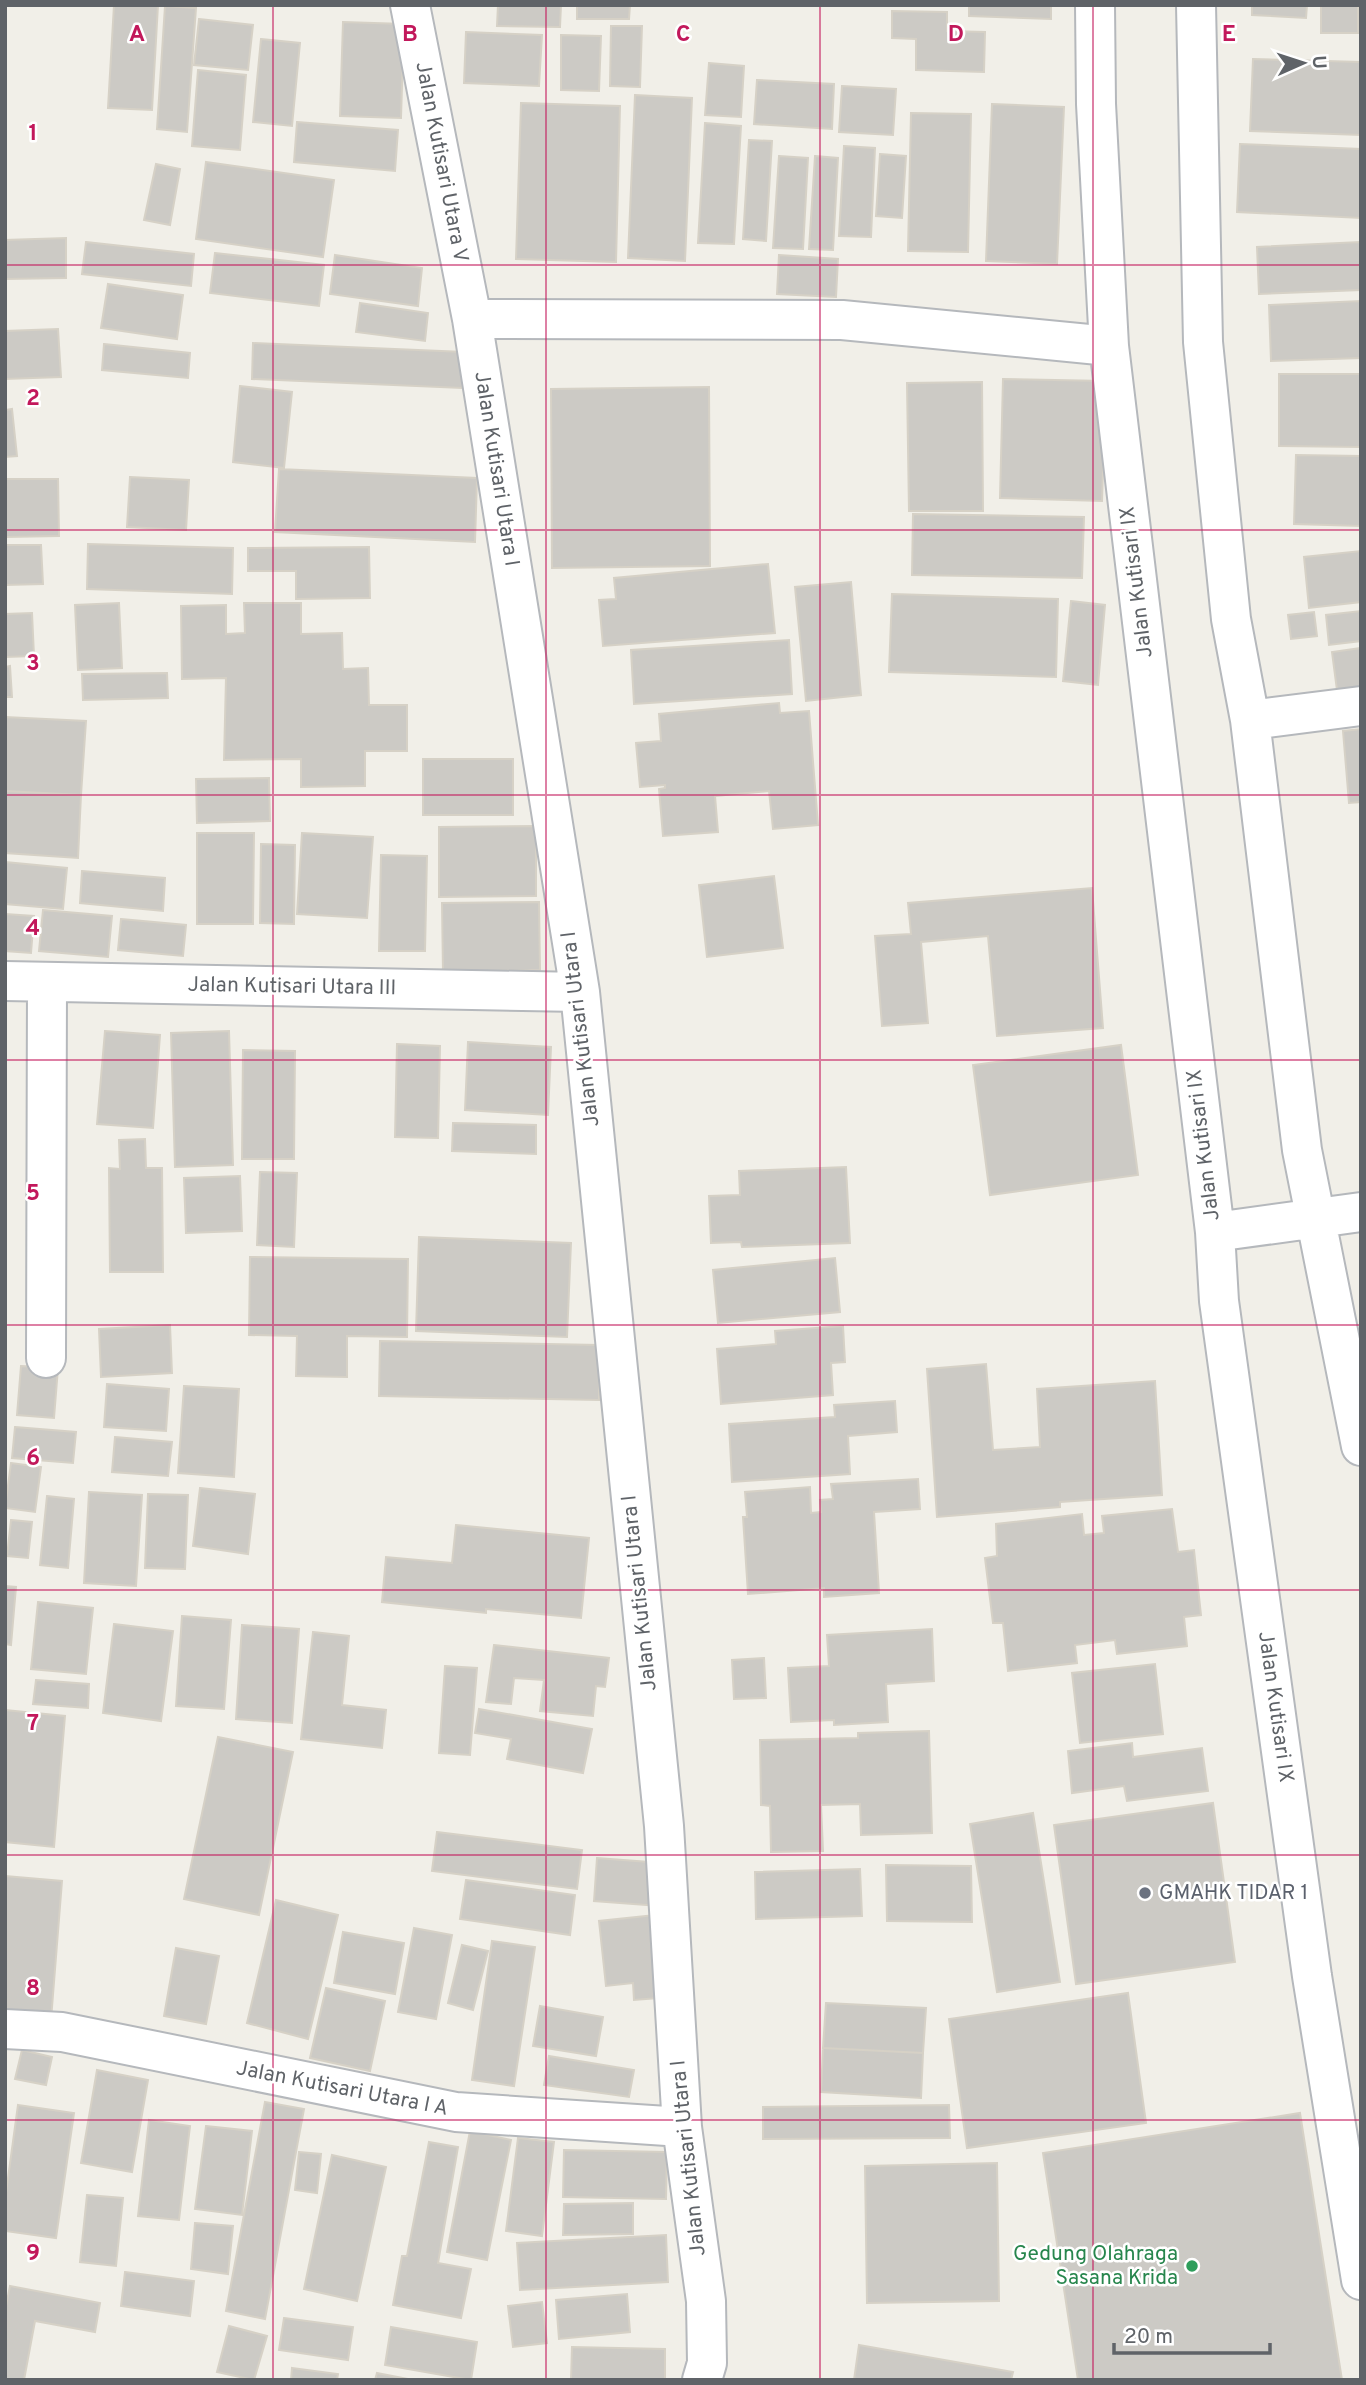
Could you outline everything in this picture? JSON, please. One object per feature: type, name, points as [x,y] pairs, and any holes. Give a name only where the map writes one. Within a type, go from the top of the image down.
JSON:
[{"type":"street","name":"Jalan Kutisari Utara V","points":[[410,5],[471,319]]},
{"type":"street","name":"Jalan Kutisari IX","points":[[1095,5],[1096,104],[1109,346],[1215,1232],[1219,1301],[1308,1948],[1361,2280]]},
{"type":"street","points":[[1196,5],[1203,342],[1231,619],[1250,720],[1302,1150],[1289,1222],[1361,1446]]},
{"type":"street","points":[[471,319],[842,320],[1109,346]]},
{"type":"street","name":"Jalan Kutisari Utara I","points":[[471,319],[580,992],[664,1826],[682,2127],[706,2301],[707,2363],[702,2380]]},
{"type":"street","points":[[1250,720],[1361,706]]},
{"type":"street","name":"Jalan Kutisari Utara III","points":[[5,981],[580,992]]},
{"type":"street","points":[[46,1359],[47,983]]},
{"type":"street","points":[[1215,1232],[1361,1212]]},
{"type":"street","name":"Jalan Kutisari Utara I A","points":[[5,2029],[62,2032],[456,2112],[682,2127]]},
{"type":"building","points":[[114,5],[158,5],[152,110],[108,108]]},
{"type":"building","points":[[498,5],[561,5],[560,27],[497,26]]},
{"type":"building","points":[[577,5],[630,5],[629,19],[577,19]]},
{"type":"building","points":[[969,5],[1051,5],[1051,19],[969,16]]},
{"type":"building","points":[[1252,5],[1307,5],[1306,18],[1252,15]]},
{"type":"building","points":[[1321,5],[1358,5],[1358,33],[1321,33]]},
{"type":"building","points":[[165,6],[196,8],[187,132],[157,129]]},
{"type":"building","points":[[892,11],[947,12],[947,31],[985,32],[984,72],[916,70],[916,39],[892,38]]},
{"type":"building","points":[[199,19],[253,25],[248,70],[194,65]]},
{"type":"building","points":[[343,22],[404,24],[401,118],[340,116]]},
{"type":"building","points":[[611,26],[642,26],[640,87],[610,86]]},
{"type":"building","points":[[466,32],[542,35],[539,86],[464,83]]},
{"type":"building","points":[[561,35],[601,36],[599,91],[561,90]]},
{"type":"building","points":[[261,39],[300,43],[292,126],[253,122]]},
{"type":"building","points":[[1253,59],[1361,62],[1361,135],[1250,131]]},
{"type":"building","points":[[709,63],[744,66],[741,117],[705,115]]},
{"type":"building","points":[[198,70],[246,75],[240,150],[192,146]]},
{"type":"building","points":[[757,80],[834,84],[832,129],[754,124]]},
{"type":"building","points":[[842,86],[896,89],[893,135],[839,132]]},
{"type":"building","points":[[635,95],[692,98],[685,261],[628,258]]},
{"type":"building","points":[[521,103],[620,106],[616,262],[516,259]]},
{"type":"building","points":[[992,104],[1064,107],[1057,264],[986,261]]},
{"type":"building","points":[[911,113],[971,114],[968,252],[908,251]]},
{"type":"building","points":[[297,122],[398,130],[395,171],[294,162]]},
{"type":"building","points":[[705,123],[741,126],[734,244],[698,243]]},
{"type":"building","points":[[749,140],[772,141],[766,241],[743,239]]},
{"type":"building","points":[[1240,144],[1361,149],[1361,218],[1237,212]]},
{"type":"building","points":[[844,146],[875,148],[871,237],[839,236]]},
{"type":"building","points":[[880,154],[906,156],[902,218],[876,216]]},
{"type":"building","points":[[779,156],[808,158],[803,249],[773,248]]},
{"type":"building","points":[[815,156],[838,158],[833,250],[809,249]]},
{"type":"building","points":[[206,162],[334,180],[323,257],[196,239]]},
{"type":"building","points":[[156,164],[180,169],[170,225],[144,220]]},
{"type":"building","points":[[66,238],[66,278],[5,279],[5,240]]},
{"type":"building","points":[[86,242],[194,254],[191,286],[82,274]]},
{"type":"building","points":[[1360,242],[1361,290],[1259,294],[1257,247]]},
{"type":"building","points":[[215,253],[324,265],[319,306],[210,293]]},
{"type":"building","points":[[335,255],[422,268],[418,306],[330,294]]},
{"type":"building","points":[[779,255],[838,259],[836,297],[777,294]]},
{"type":"building","points":[[108,284],[183,295],[177,339],[101,328]]},
{"type":"building","points":[[1361,301],[1361,358],[1271,361],[1269,305]]},
{"type":"building","points":[[360,303],[428,313],[425,341],[356,332]]},
{"type":"building","points":[[58,329],[61,377],[5,379],[5,331]]},
{"type":"building","points":[[253,343],[464,352],[462,388],[252,379]]},
{"type":"building","points":[[104,344],[190,353],[188,378],[102,370]]},
{"type":"building","points":[[1279,374],[1361,374],[1361,447],[1279,446]]},
{"type":"building","points":[[1003,379],[1106,381],[1102,501],[1000,498]]},
{"type":"building","points":[[982,382],[983,511],[909,511],[907,383]]},
{"type":"building","points":[[240,386],[292,392],[284,468],[233,462]]},
{"type":"building","points":[[709,387],[710,566],[552,568],[551,389]]},
{"type":"building","points":[[12,409],[17,456],[5,457],[5,410]]},
{"type":"building","points":[[1296,455],[1361,456],[1361,526],[1294,524]]},
{"type":"building","points":[[279,469],[477,478],[475,542],[275,532]]},
{"type":"building","points":[[130,477],[189,480],[186,530],[127,527]]},
{"type":"building","points":[[5,479],[58,479],[59,536],[5,537]]},
{"type":"building","points":[[913,514],[1084,517],[1082,578],[912,575]]},
{"type":"building","points":[[88,544],[233,548],[232,594],[87,589]]},
{"type":"building","points":[[5,545],[41,545],[43,584],[5,585]]},
{"type":"building","points":[[369,547],[370,598],[296,599],[296,571],[248,571],[248,548]]},
{"type":"building","points":[[1361,551],[1361,602],[1309,608],[1304,557]]},
{"type":"building","points":[[768,564],[775,633],[603,646],[599,600],[616,599],[614,578]]},
{"type":"building","points":[[851,582],[861,695],[806,701],[795,587]]},
{"type":"building","points":[[892,594],[1058,599],[1056,677],[889,672]]},
{"type":"building","points":[[1071,601],[1105,605],[1098,685],[1063,681]]},
{"type":"building","points":[[119,603],[122,668],[78,670],[75,605]]},
{"type":"building","points":[[244,603],[301,603],[301,634],[342,633],[343,669],[368,668],[369,705],[407,705],[407,751],[365,751],[365,786],[301,787],[301,759],[224,760],[226,678],[182,679],[181,606],[226,605],[226,634],[245,633]]},
{"type":"building","points":[[1361,611],[1361,641],[1329,645],[1326,615]]},
{"type":"building","points":[[1314,612],[1317,636],[1291,639],[1288,615]]},
{"type":"building","points":[[32,613],[34,656],[5,657],[5,614]]},
{"type":"building","points":[[789,640],[792,694],[634,704],[631,650]]},
{"type":"building","points":[[1361,648],[1361,695],[1338,698],[1332,652]]},
{"type":"building","points":[[10,666],[12,697],[5,697],[5,667]]},
{"type":"building","points":[[167,673],[168,698],[83,700],[82,674]]},
{"type":"building","points":[[779,703],[780,713],[809,711],[818,825],[773,829],[769,791],[715,796],[718,832],[663,836],[659,789],[665,788],[665,785],[640,787],[636,743],[661,741],[659,714]]},
{"type":"building","points":[[5,717],[86,721],[81,795],[5,791]]},
{"type":"building","points":[[1361,729],[1361,802],[1349,803],[1343,731]]},
{"type":"building","points":[[423,759],[513,759],[513,815],[423,815]]},
{"type":"building","points":[[269,778],[270,821],[197,823],[196,779]]},
{"type":"building","points":[[5,791],[81,795],[78,858],[5,853]]},
{"type":"building","points":[[536,826],[536,896],[439,897],[439,827]]},
{"type":"building","points":[[197,833],[254,833],[253,924],[197,924]]},
{"type":"building","points":[[302,833],[373,837],[367,918],[297,914]]},
{"type":"building","points":[[261,844],[295,845],[294,924],[260,923]]},
{"type":"building","points":[[381,855],[427,856],[425,951],[379,951]]},
{"type":"building","points":[[5,862],[67,868],[63,909],[5,904]]},
{"type":"building","points":[[82,871],[165,878],[163,911],[80,903]]},
{"type":"building","points":[[774,876],[783,948],[707,957],[699,885]]},
{"type":"building","points":[[1092,888],[1103,1028],[997,1036],[988,936],[921,942],[928,1023],[882,1026],[875,936],[911,934],[908,903]]},
{"type":"building","points":[[539,902],[540,970],[443,972],[442,903]]},
{"type":"building","points":[[43,910],[112,916],[108,957],[39,951]]},
{"type":"building","points":[[5,914],[34,916],[31,953],[5,951]]},
{"type":"building","points":[[121,919],[186,925],[183,956],[118,950]]},
{"type":"building","points":[[105,1031],[160,1035],[153,1128],[97,1124]]},
{"type":"building","points":[[229,1031],[233,1165],[175,1167],[171,1033]]},
{"type":"building","points":[[468,1042],[551,1047],[548,1115],[465,1110]]},
{"type":"building","points":[[397,1044],[440,1046],[438,1138],[395,1137]]},
{"type":"building","points":[[1121,1045],[1138,1175],[990,1195],[973,1065]]},
{"type":"building","points":[[243,1050],[295,1051],[294,1159],[242,1159]]},
{"type":"building","points":[[453,1123],[536,1125],[536,1154],[452,1151]]},
{"type":"building","points":[[145,1139],[146,1168],[162,1168],[163,1272],[110,1272],[109,1168],[120,1169],[119,1140]]},
{"type":"building","points":[[846,1167],[850,1243],[742,1247],[741,1242],[711,1243],[709,1196],[740,1195],[739,1171]]},
{"type":"building","points":[[260,1172],[297,1173],[294,1247],[257,1245]]},
{"type":"building","points":[[240,1176],[242,1231],[186,1233],[184,1178]]},
{"type":"building","points":[[419,1237],[571,1243],[567,1337],[416,1331]]},
{"type":"building","points":[[250,1257],[408,1259],[407,1337],[347,1336],[347,1377],[296,1376],[297,1336],[249,1335]]},
{"type":"building","points":[[835,1258],[840,1312],[718,1323],[713,1270]]},
{"type":"building","points":[[170,1325],[172,1373],[101,1377],[99,1329]]},
{"type":"building","points":[[843,1326],[845,1362],[831,1363],[833,1395],[721,1404],[717,1349],[776,1344],[775,1331]]},
{"type":"building","points":[[380,1341],[599,1345],[599,1400],[379,1396]]},
{"type":"building","points":[[986,1364],[993,1450],[1040,1447],[1037,1389],[1155,1381],[1162,1495],[1060,1502],[1060,1507],[937,1517],[927,1369]]},
{"type":"building","points":[[21,1366],[58,1368],[54,1418],[17,1415]]},
{"type":"building","points":[[107,1384],[169,1389],[166,1431],[104,1427]]},
{"type":"building","points":[[184,1386],[239,1389],[234,1477],[178,1473]]},
{"type":"building","points":[[895,1401],[897,1432],[848,1436],[850,1474],[732,1482],[729,1424],[835,1417],[834,1405]]},
{"type":"building","points":[[15,1427],[76,1432],[73,1463],[12,1458]]},
{"type":"building","points":[[115,1437],[172,1442],[168,1476],[112,1472]]},
{"type":"building","points":[[11,1463],[41,1467],[35,1512],[5,1508]]},
{"type":"building","points":[[918,1479],[920,1509],[874,1512],[879,1593],[824,1597],[824,1588],[748,1594],[743,1517],[747,1517],[745,1492],[810,1487],[811,1513],[821,1512],[820,1500],[833,1499],[831,1484]]},
{"type":"building","points":[[200,1488],[255,1494],[248,1554],[193,1546]]},
{"type":"building","points":[[89,1492],[142,1495],[136,1586],[84,1583]]},
{"type":"building","points":[[148,1494],[188,1495],[185,1569],[145,1568]]},
{"type":"building","points":[[47,1496],[74,1499],[68,1568],[40,1565]]},
{"type":"building","points":[[1172,1509],[1178,1552],[1194,1550],[1201,1615],[1184,1617],[1187,1646],[1117,1654],[1115,1640],[1075,1645],[1077,1663],[1008,1671],[1003,1623],[993,1623],[985,1558],[997,1556],[996,1524],[1082,1514],[1084,1535],[1104,1533],[1102,1516]]},
{"type":"building","points":[[11,1520],[32,1522],[28,1558],[7,1556]]},
{"type":"building","points":[[456,1525],[589,1538],[581,1618],[486,1609],[486,1613],[382,1602],[386,1557],[452,1563]]},
{"type":"building","points":[[5,1586],[16,1587],[11,1645],[5,1644]]},
{"type":"building","points":[[38,1602],[93,1608],[86,1674],[31,1669]]},
{"type":"building","points":[[182,1616],[231,1620],[224,1709],[176,1706]]},
{"type":"building","points":[[114,1624],[173,1631],[161,1721],[103,1713]]},
{"type":"building","points":[[242,1625],[299,1629],[292,1723],[236,1719]]},
{"type":"building","points":[[932,1629],[934,1681],[886,1684],[888,1722],[834,1725],[834,1720],[791,1722],[788,1668],[829,1666],[827,1635]]},
{"type":"building","points":[[313,1632],[349,1636],[342,1705],[386,1710],[382,1748],[301,1739]]},
{"type":"building","points":[[494,1645],[609,1658],[605,1687],[596,1686],[593,1716],[540,1711],[544,1680],[514,1678],[511,1704],[486,1702]]},
{"type":"building","points":[[764,1658],[766,1698],[734,1699],[732,1660]]},
{"type":"building","points":[[1155,1664],[1163,1734],[1080,1743],[1072,1673]]},
{"type":"building","points":[[445,1666],[477,1668],[470,1755],[439,1753]]},
{"type":"building","points":[[36,1680],[89,1684],[88,1708],[33,1704]]},
{"type":"building","points":[[479,1709],[592,1729],[583,1773],[507,1759],[511,1739],[475,1733]]},
{"type":"building","points":[[5,1710],[65,1716],[54,1847],[5,1842]]},
{"type":"building","points":[[929,1731],[932,1833],[861,1835],[860,1804],[821,1805],[823,1851],[771,1852],[770,1806],[761,1805],[760,1740],[858,1738],[858,1733]]},
{"type":"building","points":[[218,1737],[293,1752],[259,1915],[184,1899]]},
{"type":"building","points":[[1132,1743],[1133,1757],[1202,1748],[1208,1791],[1127,1801],[1124,1786],[1072,1793],[1068,1751]]},
{"type":"building","name":"GMAHK TIDAR 1","points":[[1213,1803],[1235,1962],[1076,1984],[1054,1825]]},
{"type":"building","points":[[1033,1813],[1060,1982],[997,1992],[970,1824]]},
{"type":"building","points":[[437,1832],[582,1850],[577,1889],[432,1871]]},
{"type":"building","points":[[597,1858],[662,1863],[659,1906],[594,1901]]},
{"type":"building","points":[[886,1865],[971,1866],[972,1922],[887,1921]]},
{"type":"building","points":[[860,1869],[862,1916],[756,1919],[755,1872]]},
{"type":"building","points":[[5,1876],[62,1881],[51,2020],[5,2016]]},
{"type":"building","points":[[466,1880],[575,1895],[570,1935],[460,1919]]},
{"type":"building","points":[[276,1900],[338,1915],[308,2039],[247,2023]]},
{"type":"building","points":[[664,1914],[671,1997],[634,2000],[633,1983],[606,1986],[599,1921]]},
{"type":"building","points":[[414,1928],[452,1935],[436,2019],[398,2012]]},
{"type":"building","points":[[343,1932],[404,1943],[395,1994],[334,1983]]},
{"type":"building","points":[[492,1941],[535,1947],[514,2086],[472,2080]]},
{"type":"building","points":[[462,1945],[488,1951],[473,2010],[448,2003]]},
{"type":"building","points":[[176,1948],[219,1956],[206,2024],[164,2016]]},
{"type":"building","points":[[326,1988],[385,2001],[370,2071],[310,2058]]},
{"type":"building","points":[[1128,1993],[1146,2123],[967,2148],[949,2019]]},
{"type":"building","points":[[826,2003],[926,2008],[923,2053],[823,2048]]},
{"type":"building","points":[[540,2006],[603,2017],[596,2056],[533,2046]]},
{"type":"building","points":[[823,2048],[923,2053],[921,2098],[821,2092]]},
{"type":"building","points":[[22,2050],[52,2057],[46,2085],[15,2079]]},
{"type":"building","points":[[549,2056],[634,2070],[629,2097],[544,2085]]},
{"type":"building","points":[[97,2070],[148,2080],[132,2172],[81,2163]]},
{"type":"building","points":[[265,2102],[304,2109],[265,2319],[226,2311]]},
{"type":"building","points":[[18,2105],[74,2113],[56,2238],[5,2231],[5,2200]]},
{"type":"building","points":[[949,2105],[950,2138],[763,2139],[763,2107]]},
{"type":"building","name":"Gedung Olahraga Sasana Krida","points":[[1300,2113],[1342,2380],[1078,2380],[1043,2153]]},
{"type":"building","points":[[149,2120],[190,2126],[179,2220],[138,2216]]},
{"type":"building","points":[[206,2126],[252,2131],[242,2215],[195,2209]]},
{"type":"building","points":[[470,2131],[511,2140],[487,2260],[447,2252]]},
{"type":"building","points":[[518,2138],[554,2142],[542,2236],[506,2231]]},
{"type":"building","points":[[429,2142],[458,2147],[438,2263],[471,2269],[461,2318],[393,2305],[402,2256],[407,2256]]},
{"type":"building","points":[[564,2150],[667,2152],[666,2199],[563,2197]]},
{"type":"building","points":[[299,2152],[321,2154],[317,2193],[295,2190]]},
{"type":"building","points":[[332,2155],[386,2167],[357,2301],[304,2289]]},
{"type":"building","points":[[997,2163],[999,2301],[867,2303],[865,2166]]},
{"type":"building","points":[[87,2195],[123,2198],[116,2266],[80,2262]]},
{"type":"building","points":[[633,2203],[633,2234],[563,2235],[564,2204]]},
{"type":"building","points":[[195,2223],[233,2226],[228,2274],[191,2269]]},
{"type":"building","points":[[666,2235],[668,2282],[520,2290],[517,2243]]},
{"type":"building","points":[[125,2272],[194,2281],[190,2316],[121,2306]]},
{"type":"building","points":[[10,2286],[100,2303],[95,2332],[35,2321],[24,2380],[5,2380],[5,2311]]},
{"type":"building","points":[[627,2294],[630,2332],[559,2339],[556,2300]]},
{"type":"building","points":[[542,2302],[547,2343],[513,2347],[508,2306]]},
{"type":"building","points":[[284,2318],[353,2327],[348,2360],[279,2350]]},
{"type":"building","points":[[229,2326],[267,2336],[254,2380],[217,2372]]},
{"type":"building","points":[[391,2327],[477,2342],[471,2380],[385,2365]]},
{"type":"building","points":[[859,2345],[1013,2372],[1011,2380],[854,2380]]},
{"type":"building","points":[[572,2347],[665,2349],[665,2380],[571,2380]]},
{"type":"building","points":[[292,2368],[338,2374],[337,2380],[291,2380]]},
{"type":"building","points":[[377,2373],[413,2380],[375,2380]]},
{"type":"place","name":"GMAHK TIDAR 1","points":[[1145,1893]]},
{"type":"place","name":"Gedung Olahraga Sasana Krida","points":[[1192,2266]]}]
